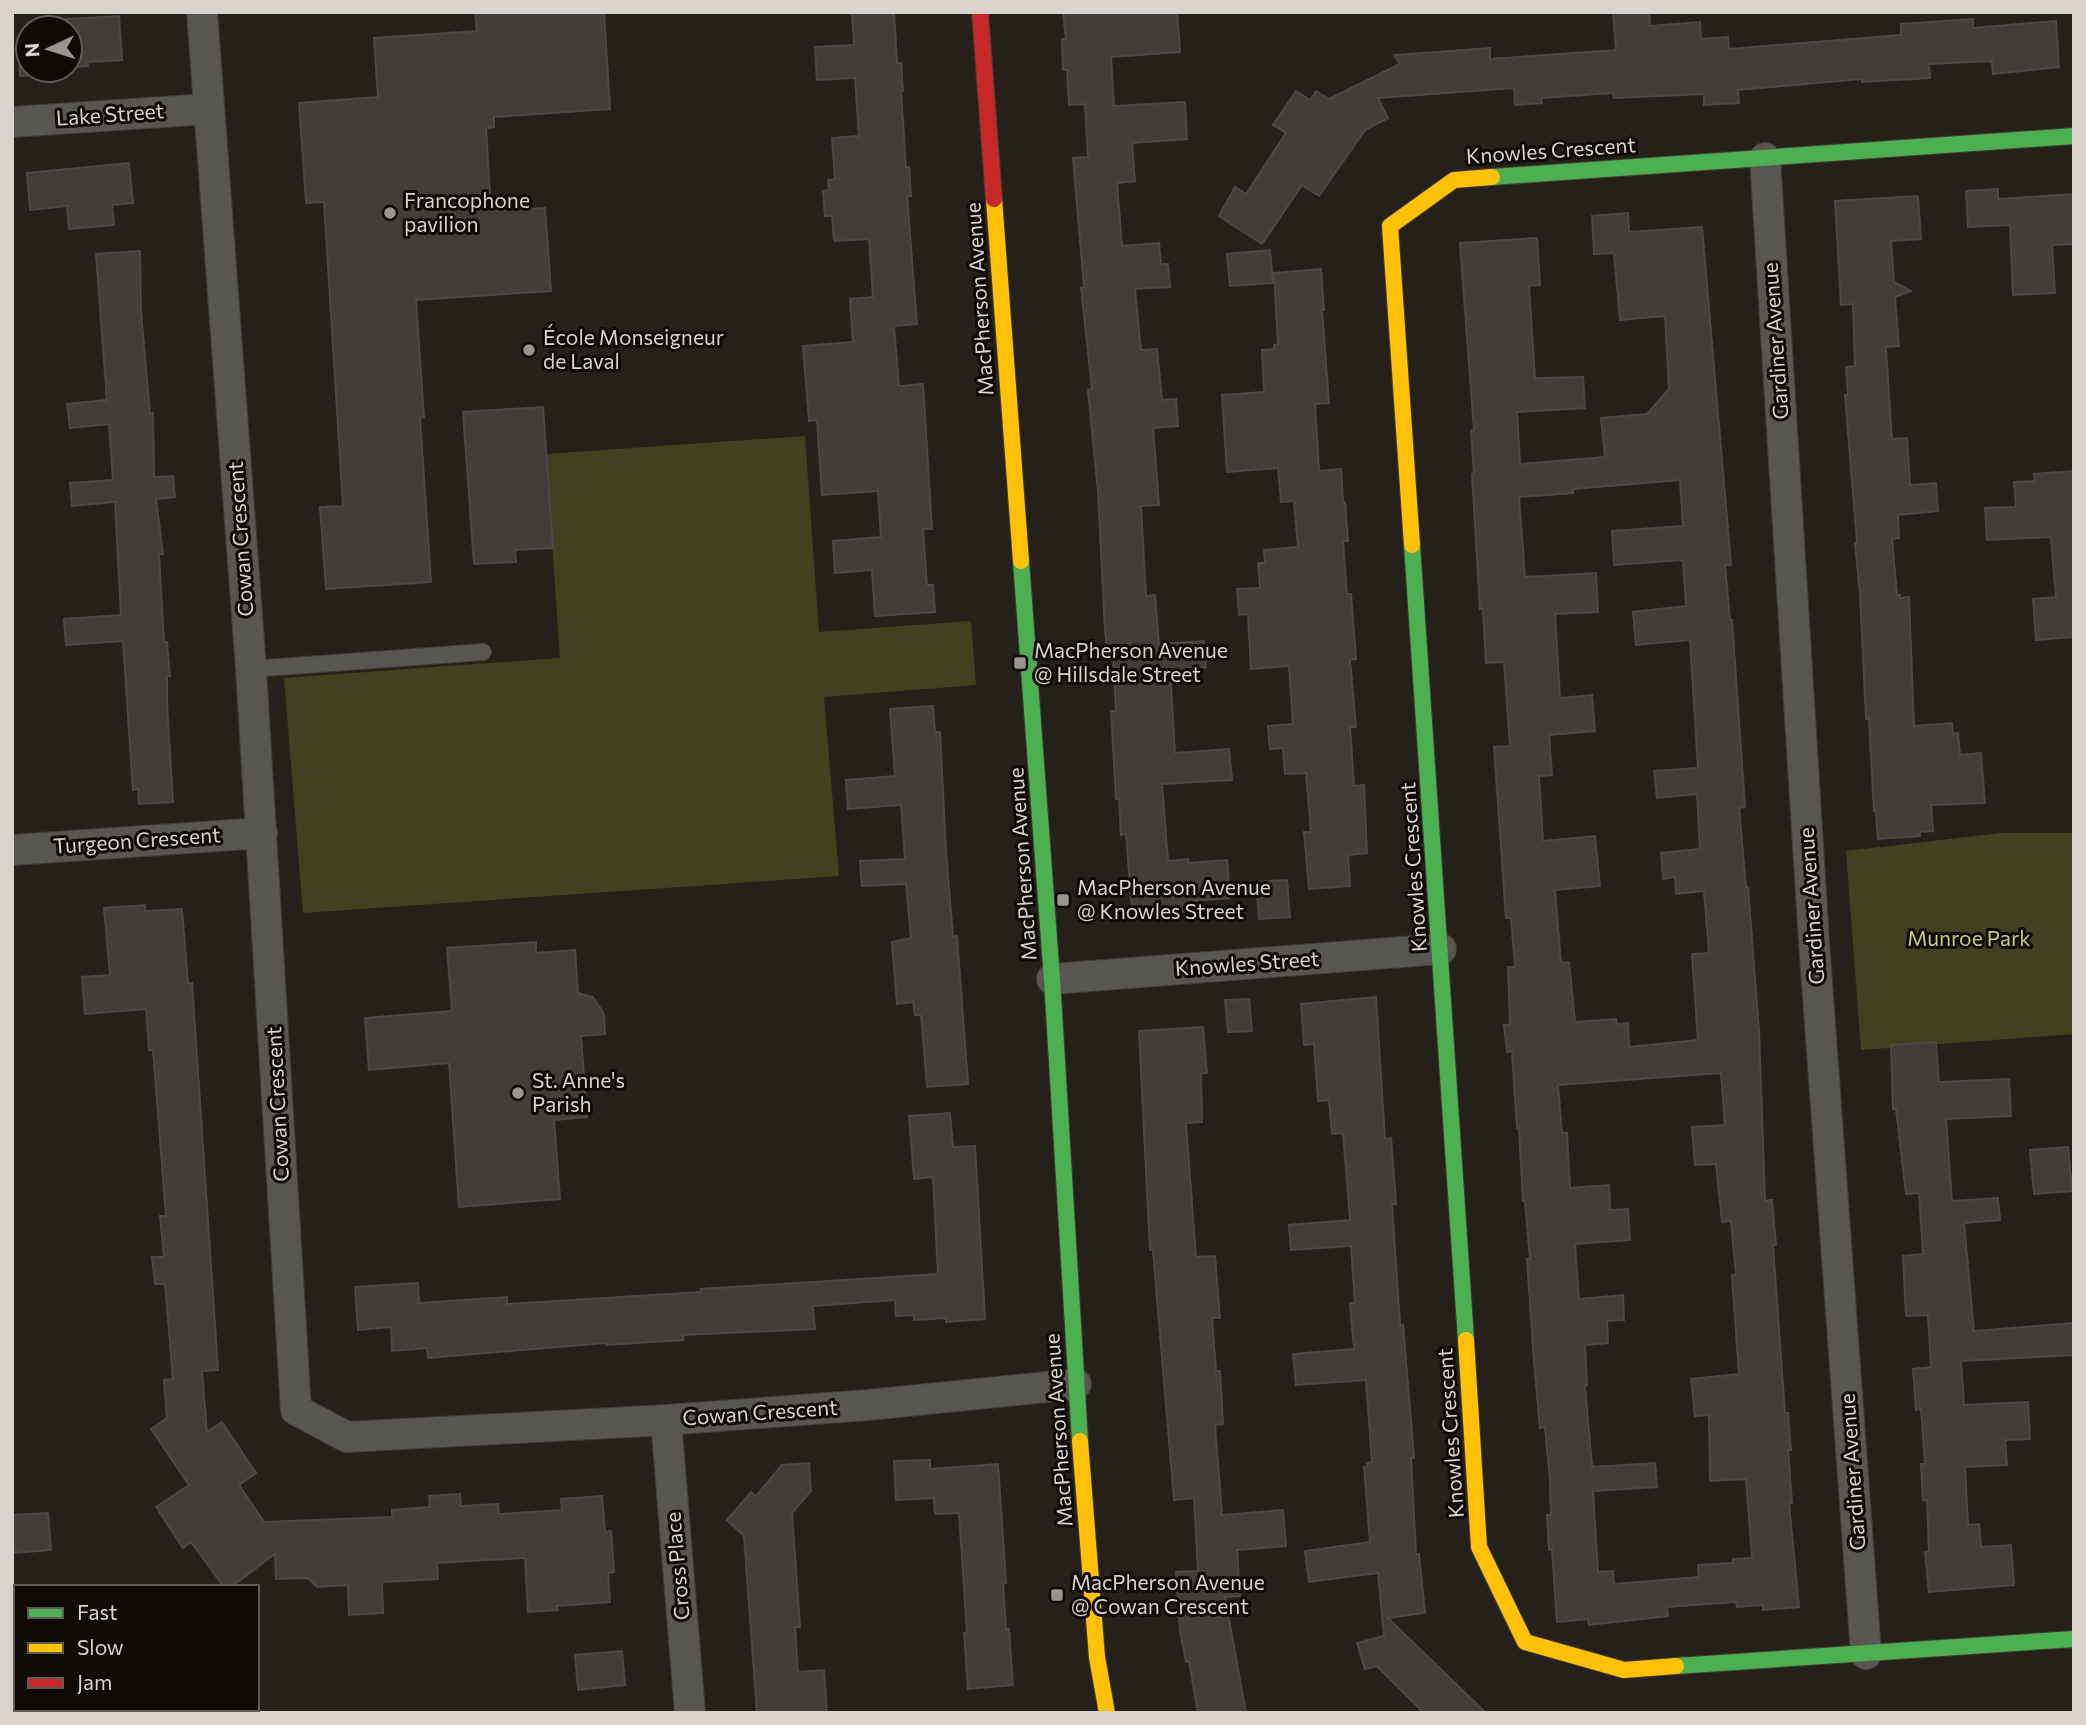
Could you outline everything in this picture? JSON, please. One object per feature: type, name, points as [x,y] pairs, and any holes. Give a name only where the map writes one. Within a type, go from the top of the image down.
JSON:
[{"type":"street","name":"Cowan Crescent","points":[[202,12],[251,669],[296,1410],[347,1437],[666,1420],[868,1405],[1076,1384]]},
{"type":"street","name":"MacPherson Avenue","points":[[980,12],[1052,979],[1076,1384],[1097,1657],[1108,1713]]},
{"type":"street","name":"Lake Street","points":[[12,122],[208,109]]},
{"type":"street","name":"Knowles Crescent","points":[[2074,136],[1454,180],[1390,226],[1441,949],[1479,1547],[1525,1642],[1624,1670],[2074,1639]]},
{"type":"street","name":"Gardiner Avenue","points":[[1765,158],[1814,943],[1867,1654]]},
{"type":"street","name":"Turgeon Crescent","points":[[12,850],[262,833]]},
{"type":"street","name":"Knowles Street","points":[[1052,979],[1441,949]]},
{"type":"street","name":"Cross Place","points":[[666,1420],[690,1713]]},
{"type":"lane","points":[[251,669],[483,652]]},
{"type":"green space","points":[[805,436],[819,632],[971,621],[976,685],[824,697],[839,876],[303,913],[284,678],[560,658],[546,454]]},
{"type":"green space","name":"Munroe Park","points":[[2001,833],[2074,833],[2074,1034],[1861,1050],[1846,851]]},
{"type":"building","name":"École Monseigneur de Laval","points":[[475,12],[604,12],[610,109],[494,117],[494,127],[486,128],[491,211],[545,208],[551,291],[416,300],[424,417],[420,418],[431,582],[326,589],[320,507],[343,506],[324,202],[306,203],[299,103],[378,97],[374,38],[477,31]]},
{"type":"building","points":[[852,12],[894,12],[897,63],[901,63],[906,167],[909,167],[911,196],[907,196],[917,324],[894,326],[899,386],[923,384],[932,529],[923,529],[927,585],[933,585],[935,612],[875,616],[872,570],[835,573],[833,541],[881,537],[878,491],[822,495],[817,420],[809,421],[803,346],[853,342],[850,299],[873,297],[869,239],[834,241],[832,216],[825,216],[823,191],[829,190],[828,180],[835,179],[832,138],[859,136],[855,78],[817,80],[815,47],[854,45]]},
{"type":"building","points":[[1063,12],[1177,12],[1180,52],[1111,57],[1114,106],[1185,102],[1187,139],[1132,143],[1135,181],[1117,183],[1122,246],[1159,243],[1161,264],[1168,264],[1170,287],[1135,289],[1141,350],[1157,349],[1162,400],[1176,399],[1178,426],[1153,428],[1159,505],[1141,506],[1146,596],[1155,595],[1159,644],[1204,641],[1206,667],[1170,670],[1175,753],[1229,749],[1232,780],[1162,784],[1168,861],[1188,859],[1188,863],[1227,860],[1230,898],[1191,901],[1191,911],[1163,913],[1163,908],[1132,910],[1126,834],[1121,835],[1111,711],[1116,711],[1113,658],[1108,658],[1105,630],[1098,492],[1088,390],[1092,389],[1081,288],[1084,287],[1073,158],[1088,157],[1085,104],[1069,105],[1067,70],[1063,70],[1062,39],[1066,39]]},
{"type":"building","points":[[1613,12],[1649,12],[1650,26],[1700,22],[1701,39],[1728,37],[1729,49],[1901,35],[1901,24],[1973,19],[1973,28],[2056,21],[2059,67],[1993,74],[1992,61],[1929,64],[1930,78],[1862,82],[1862,79],[1738,90],[1739,103],[1704,105],[1704,94],[1614,98],[1613,93],[1541,98],[1542,103],[1515,105],[1514,88],[1378,98],[1388,118],[1365,130],[1319,196],[1302,185],[1262,244],[1219,216],[1235,187],[1246,194],[1286,133],[1273,125],[1296,91],[1310,100],[1316,91],[1329,99],[1400,64],[1394,55],[1490,48],[1490,59],[1616,50]]},
{"type":"building","points":[[119,16],[122,60],[87,62],[88,66],[84,66],[84,18]]},
{"type":"building","points":[[129,163],[133,203],[112,205],[114,225],[69,229],[67,206],[30,210],[27,173]]},
{"type":"building","points":[[1998,189],[1998,199],[2074,194],[2074,244],[2052,245],[2055,293],[2013,295],[2010,225],[1968,227],[1966,191]]},
{"type":"building","points":[[1918,196],[1921,239],[1891,241],[1894,282],[1911,291],[1895,297],[1899,346],[1886,347],[1889,396],[1892,439],[1907,438],[1910,485],[1936,483],[1938,511],[1898,515],[1899,538],[1892,539],[1897,595],[1900,595],[1900,598],[1909,597],[1914,726],[1952,723],[1953,734],[1958,733],[1960,755],[1981,753],[1985,803],[1931,805],[1933,831],[1920,832],[1920,836],[1878,839],[1869,719],[1866,719],[1857,543],[1845,395],[1848,395],[1846,367],[1855,366],[1853,304],[1841,305],[1835,201]]},
{"type":"building","points":[[1628,213],[1629,232],[1702,227],[1731,565],[1725,565],[1732,620],[1745,807],[1739,808],[1759,1031],[1765,1201],[1772,1200],[1776,1245],[1773,1245],[1785,1413],[1788,1413],[1791,1450],[1788,1450],[1792,1503],[1789,1503],[1799,1607],[1763,1610],[1763,1605],[1737,1607],[1736,1602],[1667,1607],[1668,1616],[1589,1625],[1588,1619],[1557,1622],[1552,1549],[1549,1550],[1547,1515],[1551,1515],[1550,1482],[1545,1427],[1540,1428],[1534,1362],[1527,1259],[1530,1259],[1512,1051],[1507,1052],[1504,1025],[1510,1025],[1508,967],[1515,967],[1511,918],[1506,918],[1494,747],[1510,746],[1504,662],[1486,663],[1483,609],[1480,609],[1472,474],[1471,431],[1474,430],[1460,243],[1537,238],[1540,285],[1529,286],[1535,378],[1583,377],[1585,408],[1517,412],[1520,464],[1605,457],[1601,418],[1647,414],[1669,389],[1665,316],[1620,320],[1614,253],[1594,254],[1592,216]],"holes":[[[1680,480],[1683,526],[1612,531],[1614,565],[1683,560],[1686,606],[1633,612],[1636,645],[1690,640],[1698,768],[1654,771],[1657,798],[1697,794],[1700,849],[1661,853],[1663,879],[1675,877],[1676,894],[1704,891],[1709,953],[1692,954],[1698,1040],[1629,1047],[1628,1023],[1617,1024],[1616,1019],[1575,1022],[1569,962],[1561,963],[1555,890],[1600,886],[1595,836],[1543,841],[1539,776],[1552,775],[1549,735],[1595,731],[1592,695],[1560,698],[1555,614],[1598,612],[1596,573],[1525,577],[1519,497],[1573,493],[1573,489]],[[1721,1073],[1725,1125],[1692,1127],[1695,1165],[1716,1164],[1722,1222],[1731,1221],[1736,1274],[1732,1275],[1739,1374],[1691,1379],[1695,1416],[1709,1415],[1710,1481],[1746,1479],[1752,1558],[1733,1559],[1733,1563],[1698,1565],[1699,1577],[1614,1584],[1613,1571],[1598,1572],[1593,1491],[1657,1487],[1655,1463],[1592,1467],[1585,1385],[1585,1345],[1608,1343],[1607,1321],[1624,1320],[1623,1295],[1579,1299],[1575,1244],[1630,1240],[1628,1209],[1610,1210],[1609,1185],[1570,1188],[1567,1133],[1562,1133],[1558,1085]]]},
{"type":"building","points":[[1270,250],[1273,283],[1230,286],[1227,254]]},
{"type":"building","points":[[140,251],[141,312],[150,414],[153,413],[154,477],[173,476],[175,497],[156,499],[163,554],[159,554],[164,642],[167,642],[170,676],[167,676],[167,703],[173,802],[139,804],[138,789],[133,790],[123,641],[66,645],[64,619],[121,615],[115,502],[72,506],[70,483],[113,480],[109,424],[70,428],[67,404],[107,400],[96,254]]},
{"type":"building","points":[[1321,269],[1329,403],[1315,404],[1319,471],[1341,469],[1348,541],[1343,541],[1347,594],[1351,594],[1356,659],[1350,660],[1356,727],[1350,727],[1354,786],[1364,785],[1367,853],[1348,855],[1350,886],[1309,889],[1304,832],[1311,832],[1306,773],[1285,774],[1283,748],[1270,749],[1268,726],[1293,724],[1289,666],[1251,669],[1248,614],[1239,615],[1237,589],[1260,588],[1258,563],[1265,563],[1264,550],[1298,547],[1294,501],[1281,502],[1278,468],[1227,472],[1222,395],[1264,392],[1262,350],[1274,349],[1274,345],[1278,345],[1274,273]]},
{"type":"building","points":[[543,407],[553,548],[515,550],[516,562],[474,564],[463,412]]},
{"type":"building","points":[[2074,471],[2074,637],[2036,640],[2033,599],[2056,597],[2051,537],[1987,540],[1985,508],[2016,507],[2014,482],[2035,481],[2034,474]]},
{"type":"building","points":[[933,706],[935,732],[940,732],[946,851],[953,937],[957,936],[968,1084],[927,1087],[921,1015],[915,1015],[913,1002],[897,1004],[892,942],[911,938],[906,884],[862,886],[860,861],[905,859],[901,805],[848,809],[846,780],[895,776],[890,709]]},
{"type":"building","points":[[1287,880],[1290,917],[1259,919],[1256,882]]},
{"type":"building","points":[[145,905],[145,911],[182,909],[188,983],[192,983],[218,1370],[202,1371],[207,1432],[222,1422],[256,1473],[239,1485],[264,1522],[392,1517],[392,1510],[430,1507],[429,1496],[460,1494],[461,1506],[498,1504],[499,1514],[562,1510],[561,1499],[602,1496],[605,1532],[611,1531],[614,1572],[608,1573],[610,1602],[557,1606],[558,1610],[528,1612],[525,1558],[437,1563],[438,1579],[382,1582],[383,1613],[349,1615],[348,1585],[317,1587],[308,1578],[276,1579],[275,1554],[234,1585],[223,1585],[191,1542],[183,1548],[156,1507],[189,1485],[151,1429],[167,1418],[164,1380],[173,1379],[165,1284],[155,1284],[152,1257],[164,1257],[160,1216],[166,1216],[153,1050],[149,1050],[146,1009],[85,1014],[82,977],[110,975],[104,908]]},
{"type":"building","name":"St. Anne's Parish","points":[[536,942],[536,953],[575,950],[578,993],[593,997],[604,1014],[605,1034],[581,1036],[587,1117],[554,1120],[560,1199],[459,1207],[449,1063],[369,1070],[365,1018],[452,1011],[447,948]]},
{"type":"building","points":[[1376,997],[1385,1139],[1391,1138],[1396,1204],[1392,1204],[1400,1325],[1403,1325],[1414,1458],[1411,1458],[1416,1554],[1419,1554],[1425,1613],[1388,1618],[1486,1713],[1424,1713],[1377,1666],[1365,1669],[1357,1643],[1384,1636],[1378,1573],[1309,1582],[1305,1551],[1370,1542],[1364,1467],[1372,1462],[1366,1380],[1296,1385],[1293,1354],[1354,1349],[1350,1303],[1355,1303],[1351,1246],[1291,1250],[1289,1225],[1350,1220],[1343,1133],[1332,1134],[1329,1100],[1318,1101],[1314,1044],[1304,1045],[1301,1004]]},
{"type":"building","points":[[1249,999],[1252,1031],[1228,1032],[1225,1000]]},
{"type":"building","points":[[1203,1027],[1207,1073],[1201,1073],[1202,1122],[1186,1123],[1196,1257],[1215,1256],[1220,1318],[1212,1318],[1216,1371],[1220,1371],[1223,1424],[1215,1425],[1222,1515],[1283,1510],[1286,1546],[1237,1550],[1240,1596],[1225,1597],[1246,1713],[1198,1713],[1189,1661],[1186,1662],[1180,1630],[1176,1572],[1198,1571],[1194,1498],[1174,1500],[1153,1250],[1150,1250],[1139,1031]]},
{"type":"building","points":[[1936,1042],[1939,1082],[2009,1079],[2011,1116],[1946,1119],[1952,1201],[1998,1198],[2000,1220],[1964,1223],[1974,1331],[2074,1323],[2074,1355],[1961,1361],[1964,1405],[2028,1402],[2030,1439],[2005,1440],[2007,1465],[1965,1467],[1968,1525],[1979,1524],[1981,1547],[2011,1545],[2014,1585],[1929,1592],[1925,1552],[1929,1551],[1927,1500],[1923,1500],[1921,1464],[1925,1464],[1921,1409],[1916,1410],[1913,1369],[1931,1367],[1928,1315],[1906,1316],[1903,1256],[1923,1254],[1919,1193],[1906,1194],[1896,1109],[1893,1109],[1891,1045]]},
{"type":"building","points":[[950,1113],[953,1147],[975,1146],[985,1319],[946,1322],[946,1318],[914,1320],[914,1315],[896,1316],[895,1300],[813,1306],[815,1329],[683,1335],[683,1340],[606,1343],[428,1358],[427,1348],[392,1351],[391,1327],[358,1330],[355,1287],[418,1283],[419,1303],[507,1297],[507,1304],[938,1274],[933,1177],[914,1179],[909,1116]]},
{"type":"building","points":[[2068,1147],[2072,1191],[2034,1194],[2030,1150]]},
{"type":"building","points":[[930,1460],[930,1469],[998,1464],[1006,1583],[1003,1583],[1006,1629],[1009,1629],[1013,1685],[968,1689],[959,1513],[935,1514],[934,1498],[896,1500],[894,1461]]},
{"type":"building","points":[[809,1463],[811,1491],[792,1513],[800,1627],[795,1627],[798,1672],[824,1670],[827,1713],[757,1713],[744,1536],[727,1520],[751,1492],[756,1496],[782,1465]]},
{"type":"building","points":[[48,1513],[51,1550],[12,1553],[12,1515]]},
{"type":"building","points":[[622,1651],[625,1685],[578,1690],[575,1655]]},
{"type":"traffic: fast","points":[[1492,177],[2074,136]]},
{"type":"traffic: fast","points":[[1412,545],[1466,1340]]},
{"type":"traffic: fast","points":[[1021,561],[1052,979],[1080,1441]]},
{"type":"traffic: fast","points":[[1676,1666],[2074,1639]]},
{"type":"traffic: slow","points":[[1412,545],[1390,226],[1454,180],[1492,177]]},
{"type":"traffic: slow","points":[[994,199],[1021,561]]},
{"type":"traffic: slow","points":[[1466,1340],[1479,1547],[1525,1642],[1624,1670],[1676,1666]]},
{"type":"traffic: slow","points":[[1080,1441],[1097,1657],[1107,1713]]},
{"type":"traffic: jam","points":[[980,12],[994,199]]},
{"type":"place","name":"Francophone pavilion","points":[[390,213]]},
{"type":"place","name":"École Monseigneur de Laval","points":[[529,350]]},
{"type":"place","name":"MacPherson Avenue @ Hillsdale Street","points":[[1020,663]]},
{"type":"place","name":"MacPherson Avenue @ Knowles Street","points":[[1063,900]]},
{"type":"place","name":"St. Anne's Parish","points":[[518,1093]]},
{"type":"place","name":"MacPherson Avenue @ Cowan Crescent","points":[[1057,1595]]}]
